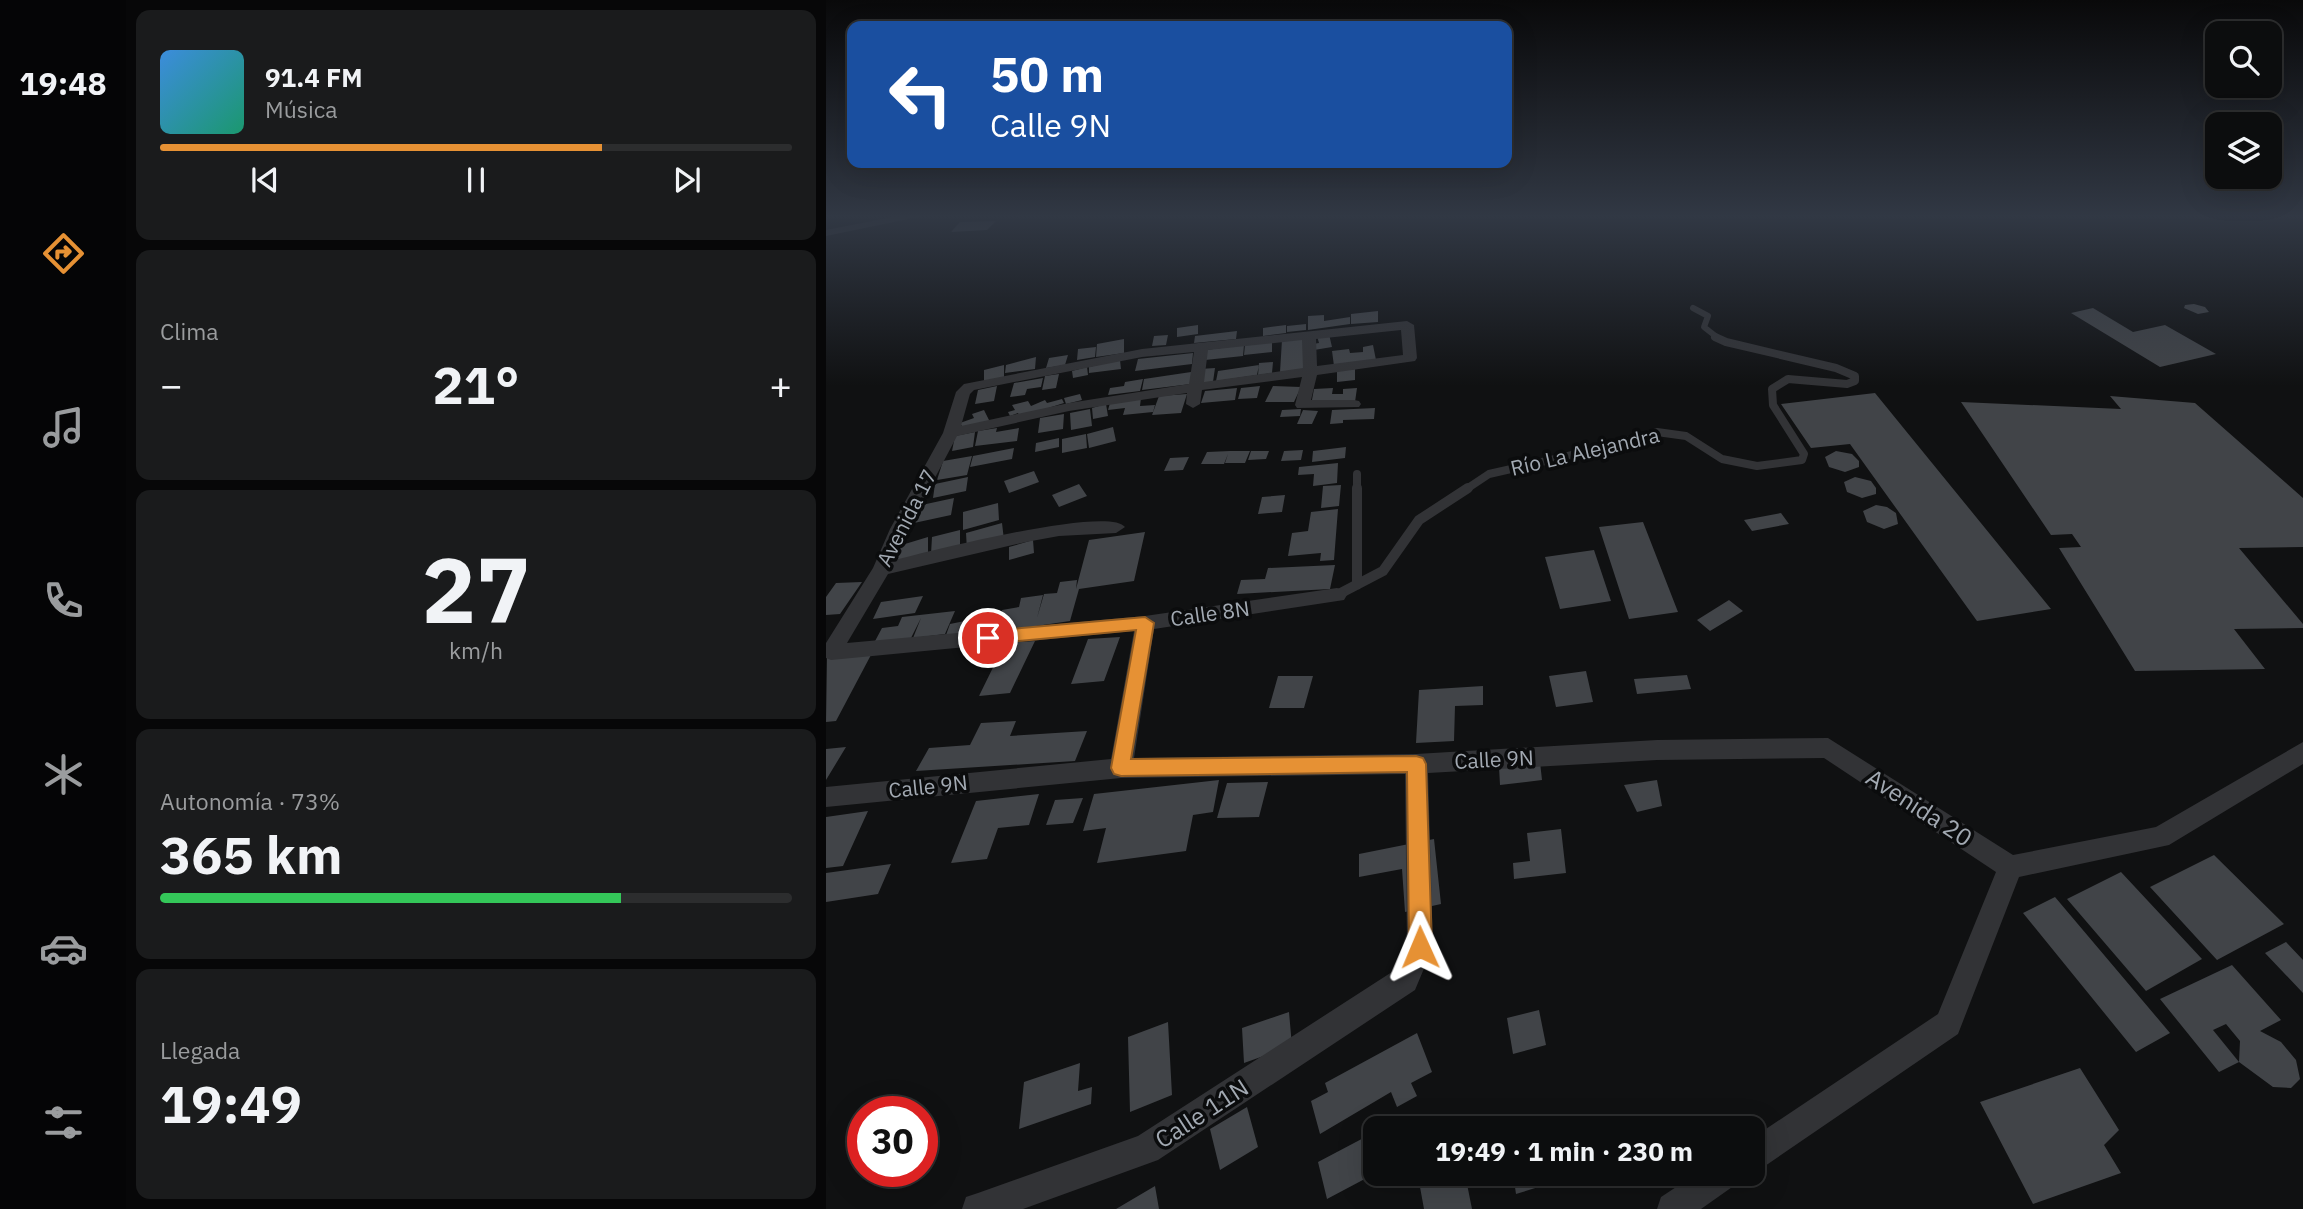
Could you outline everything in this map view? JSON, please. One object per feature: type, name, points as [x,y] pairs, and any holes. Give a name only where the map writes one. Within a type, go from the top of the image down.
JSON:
[{"type":"street","points":[[951,433],[1069,407],[1195,387],[1410,358],[1407,325],[1202,346],[1195,387],[1193,404]]},
{"type":"street","points":[[1309,335],[1310,373],[1302,405],[1354,404]]},
{"type":"street","name":"Avenida 17","points":[[831,652],[882,569],[899,529],[951,433],[963,392],[977,384],[1130,355],[1202,346]]},
{"type":"street","points":[[882,569],[1059,530],[1116,527]]},
{"type":"street","name":"Calle 8N","points":[[831,652],[1145,623],[1337,595]]},
{"type":"street","points":[[1121,768],[1145,623]]},
{"type":"street","name":"Calle 9N","points":[[826,797],[1121,768],[1416,764],[1657,750],[1828,748]]},
{"type":"street","name":"Avenida 20","points":[[1828,748],[2010,867]]},
{"type":"street","points":[[1765,1148],[1948,1024],[2010,867],[2160,836],[2303,752]]},
{"type":"street","points":[[1405,979],[1420,947],[1416,764]]},
{"type":"street","name":"Calle 11N","points":[[978,1209],[1147,1149],[1405,979]]},
{"type":"street","points":[[1672,1209],[1706,1186]]},
{"type":"lane","name":"Río La Alejandra","points":[[1337,595],[1383,571],[1419,520],[1489,474],[1594,450],[1657,432],[1686,436],[1722,459],[1758,466],[1802,460],[1804,454],[1773,405],[1772,389],[1788,379],[1847,384],[1855,381],[1855,376],[1836,368],[1726,342],[1711,335],[1704,327],[1708,316],[1693,308]]},
{"type":"lane","points":[[1357,474],[1357,585]]},
{"type":"building","points":[[2185,305],[2205,307],[2209,312],[2198,314],[2184,308]]},
{"type":"building","points":[[2093,308],[2133,332],[2165,325],[2216,354],[2160,367],[2071,313]]},
{"type":"building","points":[[1378,311],[1378,322],[1351,324],[1351,314]]},
{"type":"building","points":[[1324,315],[1324,321],[1350,317],[1350,324],[1308,330],[1308,316]]},
{"type":"building","points":[[1306,324],[1306,330],[1287,332],[1287,326]]},
{"type":"building","points":[[1198,325],[1198,334],[1177,337],[1177,328]]},
{"type":"building","points":[[1286,325],[1286,333],[1263,336],[1263,328]]},
{"type":"building","points":[[1237,331],[1236,339],[1194,343],[1195,336]]},
{"type":"building","points":[[1329,334],[1332,347],[1314,350],[1313,344],[1319,343],[1317,336]]},
{"type":"building","points":[[1168,335],[1166,345],[1152,346],[1154,336]]},
{"type":"building","points":[[1305,337],[1303,369],[1280,372],[1282,340]]},
{"type":"building","points":[[1124,339],[1124,353],[1096,357],[1097,344]]},
{"type":"building","points":[[1272,341],[1272,352],[1244,355],[1245,345]]},
{"type":"building","points":[[1244,345],[1243,356],[1205,360],[1206,350]]},
{"type":"building","points":[[1373,345],[1376,360],[1334,366],[1332,351],[1349,349],[1350,353],[1363,352],[1363,347]]},
{"type":"building","points":[[1096,347],[1095,357],[1077,360],[1078,349]]},
{"type":"building","points":[[1193,353],[1192,364],[1135,371],[1138,359]]},
{"type":"building","points":[[1068,355],[1065,365],[1046,368],[1049,358]]},
{"type":"building","points":[[1036,357],[1035,369],[1005,373],[1006,365]]},
{"type":"building","points":[[1120,360],[1121,369],[1089,373],[1089,367]]},
{"type":"building","points":[[1273,362],[1272,373],[1258,375],[1259,363]]},
{"type":"building","points":[[1004,365],[1004,377],[984,381],[984,370]]},
{"type":"building","points":[[1259,365],[1257,375],[1216,381],[1218,371]]},
{"type":"building","points":[[1087,367],[1088,375],[1073,378],[1072,371]]},
{"type":"building","points":[[1215,368],[1213,382],[1198,384],[1200,369]]},
{"type":"building","points":[[1355,369],[1355,380],[1337,382],[1337,371]]},
{"type":"building","points":[[1191,372],[1191,384],[1142,390],[1144,379]]},
{"type":"building","points":[[1059,374],[1056,388],[1042,390],[1045,376]]},
{"type":"building","points":[[1043,378],[1041,387],[1027,389],[1025,395],[1010,397],[1014,383]]},
{"type":"building","points":[[1143,379],[1140,391],[1108,395],[1110,388]]},
{"type":"building","points":[[997,386],[994,401],[975,404],[978,390]]},
{"type":"building","points":[[1260,386],[1257,398],[1238,399],[1241,388]]},
{"type":"building","points":[[1273,386],[1301,387],[1294,402],[1265,402]]},
{"type":"building","points":[[1237,388],[1235,400],[1201,403],[1205,391]]},
{"type":"building","points":[[1333,388],[1332,394],[1343,394],[1343,389],[1357,388],[1355,402],[1311,405],[1314,389]]},
{"type":"building","points":[[1875,393],[2051,609],[1977,621],[1850,444],[1811,448],[1781,404]]},
{"type":"building","points":[[1080,394],[1082,400],[1066,404],[1064,398]]},
{"type":"building","points":[[1187,394],[1181,413],[1152,415],[1159,396]]},
{"type":"building","points":[[2110,396],[2195,403],[2303,498],[2303,547],[2239,548],[2303,624],[2303,628],[2234,629],[2265,669],[2135,671],[2059,548],[2081,547],[2072,534],[2051,535],[1961,402],[2121,409]]},
{"type":"building","points":[[1141,398],[1140,406],[1155,405],[1153,412],[1123,415],[1125,408],[1108,410],[1110,403]]},
{"type":"building","points":[[1062,399],[1064,403],[1020,417],[1018,413],[1010,416],[1008,412],[1015,410],[1012,405],[1028,401],[1031,406],[1045,400],[1047,403]]},
{"type":"building","points":[[1106,404],[1108,416],[1093,419],[1092,408]]},
{"type":"building","points":[[1375,408],[1374,419],[1343,420],[1343,423],[1330,424],[1332,410]]},
{"type":"building","points":[[1090,409],[1092,426],[1071,430],[1070,413]]},
{"type":"building","points":[[1301,409],[1300,416],[1280,417],[1282,410]]},
{"type":"building","points":[[984,410],[990,422],[964,430],[960,423],[974,418],[972,414]]},
{"type":"building","points":[[1303,410],[1318,411],[1312,424],[1297,424]]},
{"type":"building","points":[[1064,414],[1063,429],[1038,433],[1040,418]]},
{"type":"building","points":[[1113,427],[1116,441],[1089,448],[1087,434]]},
{"type":"building","points":[[997,428],[996,432],[1019,428],[1017,441],[975,446],[978,431]]},
{"type":"building","points":[[975,432],[973,447],[952,451],[955,436]]},
{"type":"building","points":[[1086,434],[1087,448],[1062,453],[1062,439]]},
{"type":"building","points":[[1059,438],[1059,447],[1035,452],[1036,443]]},
{"type":"building","points":[[1346,447],[1345,458],[1312,462],[1313,451]]},
{"type":"building","points":[[1014,448],[1012,459],[970,467],[973,456]]},
{"type":"building","points":[[1303,450],[1301,460],[1281,461],[1284,451]]},
{"type":"building","points":[[1250,451],[1245,463],[1225,463],[1228,454],[1224,464],[1201,464],[1207,452]]},
{"type":"building","points":[[1251,451],[1269,451],[1266,459],[1248,460]]},
{"type":"building","points":[[1836,451],[1852,454],[1859,461],[1859,467],[1845,472],[1829,467],[1825,457]]},
{"type":"building","points":[[972,456],[967,475],[937,480],[943,461]]},
{"type":"building","points":[[1189,457],[1183,470],[1164,471],[1170,458]]},
{"type":"building","points":[[1338,463],[1337,483],[1313,486],[1314,474],[1298,475],[1299,467]]},
{"type":"building","points":[[1034,471],[1039,482],[1009,493],[1004,481]]},
{"type":"building","points":[[968,477],[966,491],[933,498],[935,484]]},
{"type":"building","points":[[1855,477],[1871,481],[1876,488],[1876,494],[1862,498],[1847,492],[1844,482]]},
{"type":"building","points":[[1079,484],[1087,496],[1059,507],[1052,495]]},
{"type":"building","points":[[1341,485],[1339,506],[1321,508],[1323,486]]},
{"type":"building","points":[[1285,495],[1282,512],[1258,514],[1262,497]]},
{"type":"building","points":[[954,498],[951,515],[914,523],[917,506]]},
{"type":"building","points":[[998,503],[999,520],[963,530],[963,512]]},
{"type":"building","points":[[1876,505],[1887,507],[1896,513],[1898,524],[1884,529],[1867,522],[1863,511]]},
{"type":"building","points":[[1338,509],[1334,560],[1320,561],[1321,553],[1288,556],[1292,533],[1308,531],[1311,512]]},
{"type":"building","points":[[1781,513],[1789,524],[1752,531],[1744,520]]},
{"type":"building","points":[[1643,522],[1678,612],[1629,619],[1599,527]]},
{"type":"building","points":[[1002,523],[1004,540],[967,550],[966,533]]},
{"type":"building","points":[[960,530],[960,546],[931,554],[932,537]]},
{"type":"building","points":[[1145,532],[1134,581],[1079,589],[1070,621],[995,632],[1002,610],[1019,607],[1021,598],[1043,595],[1037,618],[1044,594],[1057,593],[1060,582],[1077,580],[1076,589],[1089,540]]},
{"type":"building","points":[[928,537],[928,554],[894,564],[895,547]]},
{"type":"building","points":[[1033,540],[1034,553],[1009,560],[1009,547]]},
{"type":"building","points":[[1594,550],[1611,601],[1560,609],[1545,557]]},
{"type":"building","points":[[1335,565],[1330,589],[1237,594],[1241,580],[1265,579],[1268,568]]},
{"type":"building","points":[[862,582],[840,614],[826,615],[826,597],[836,583]]},
{"type":"building","points":[[923,596],[915,613],[873,619],[881,602]]},
{"type":"building","points":[[1729,600],[1743,611],[1710,631],[1697,620]]},
{"type":"building","points":[[955,611],[945,634],[913,638],[921,618],[911,638],[874,643],[882,628],[898,626],[902,617]]},
{"type":"building","points":[[999,614],[993,632],[946,635],[950,624]]},
{"type":"building","points":[[1120,637],[1104,681],[1071,684],[1088,639]]},
{"type":"building","points":[[1035,641],[1010,693],[979,696],[1005,643]]},
{"type":"building","points":[[872,653],[836,721],[826,722],[827,658]]},
{"type":"building","points":[[1586,671],[1593,702],[1556,707],[1549,676]]},
{"type":"building","points":[[1687,675],[1691,689],[1637,694],[1634,679]]},
{"type":"building","points":[[1278,676],[1313,676],[1304,708],[1269,708]]},
{"type":"building","points":[[1483,686],[1483,705],[1455,706],[1454,741],[1416,743],[1419,690]]},
{"type":"building","points":[[1016,721],[1010,736],[1087,731],[1075,761],[916,771],[929,748],[970,745],[981,723]]},
{"type":"building","points":[[846,747],[826,780],[826,749]]},
{"type":"building","points":[[1540,762],[1542,780],[1500,785],[1499,767]]},
{"type":"building","points":[[1219,780],[1213,812],[1193,815],[1186,851],[1097,863],[1106,828],[1083,831],[1094,794]]},
{"type":"building","points":[[1657,780],[1662,806],[1637,812],[1624,785]]},
{"type":"building","points":[[1268,782],[1259,817],[1217,818],[1227,783]]},
{"type":"building","points":[[1039,794],[1029,825],[998,828],[987,859],[951,863],[976,801]]},
{"type":"building","points":[[1083,798],[1073,823],[1046,825],[1055,800]]},
{"type":"building","points":[[868,811],[843,866],[826,868],[826,817]]},
{"type":"building","points":[[1561,829],[1566,873],[1514,879],[1513,863],[1530,861],[1527,833]]},
{"type":"building","points":[[1434,839],[1441,904],[1405,912],[1402,869],[1359,877],[1359,854]]},
{"type":"building","points":[[2214,855],[2284,924],[2217,960],[2150,887]]},
{"type":"building","points":[[891,864],[878,894],[826,902],[826,873]]},
{"type":"building","points":[[2121,872],[2202,959],[2146,991],[2067,899]]},
{"type":"building","points":[[2055,897],[2170,1033],[2136,1052],[2023,913]]},
{"type":"building","points":[[2286,942],[2303,960],[2303,993],[2265,953]]},
{"type":"building","points":[[2232,965],[2281,1020],[2260,1031],[2281,1042],[2296,1060],[2300,1079],[2291,1088],[2273,1087],[2239,1062],[2219,1072],[2160,999]],"holes":[[[2226,1024],[2240,1041],[2239,1062],[2213,1030]]]},
{"type":"building","points":[[1539,1010],[1546,1045],[1513,1054],[1507,1018]]},
{"type":"building","points":[[1289,1012],[1292,1046],[1244,1063],[1242,1028]]},
{"type":"building","points":[[1168,1022],[1172,1095],[1130,1112],[1128,1037]]},
{"type":"building","points":[[1417,1033],[1432,1072],[1411,1083],[1417,1096],[1397,1107],[1391,1092],[1320,1134],[1311,1101],[1328,1092],[1325,1083]]},
{"type":"building","points":[[1080,1063],[1078,1091],[1092,1087],[1091,1104],[1019,1129],[1024,1082]]},
{"type":"building","points":[[2080,1068],[2119,1130],[2104,1145],[2121,1173],[2033,1204],[1980,1102]]},
{"type":"building","points":[[1247,1107],[1258,1147],[1220,1170],[1210,1129]]},
{"type":"building","points":[[1363,1138],[1363,1180],[1327,1199],[1318,1162]]},
{"type":"building","points":[[1155,1186],[1159,1209],[1116,1209]]},
{"type":"building","points":[[1467,1186],[1472,1209],[1424,1209],[1420,1187]]},
{"type":"building","points":[[1515,1186],[1542,1186],[1516,1194]]},
{"type":"route","points":[[988,638],[1145,623],[1121,768],[1416,764],[1420,947]]}]
